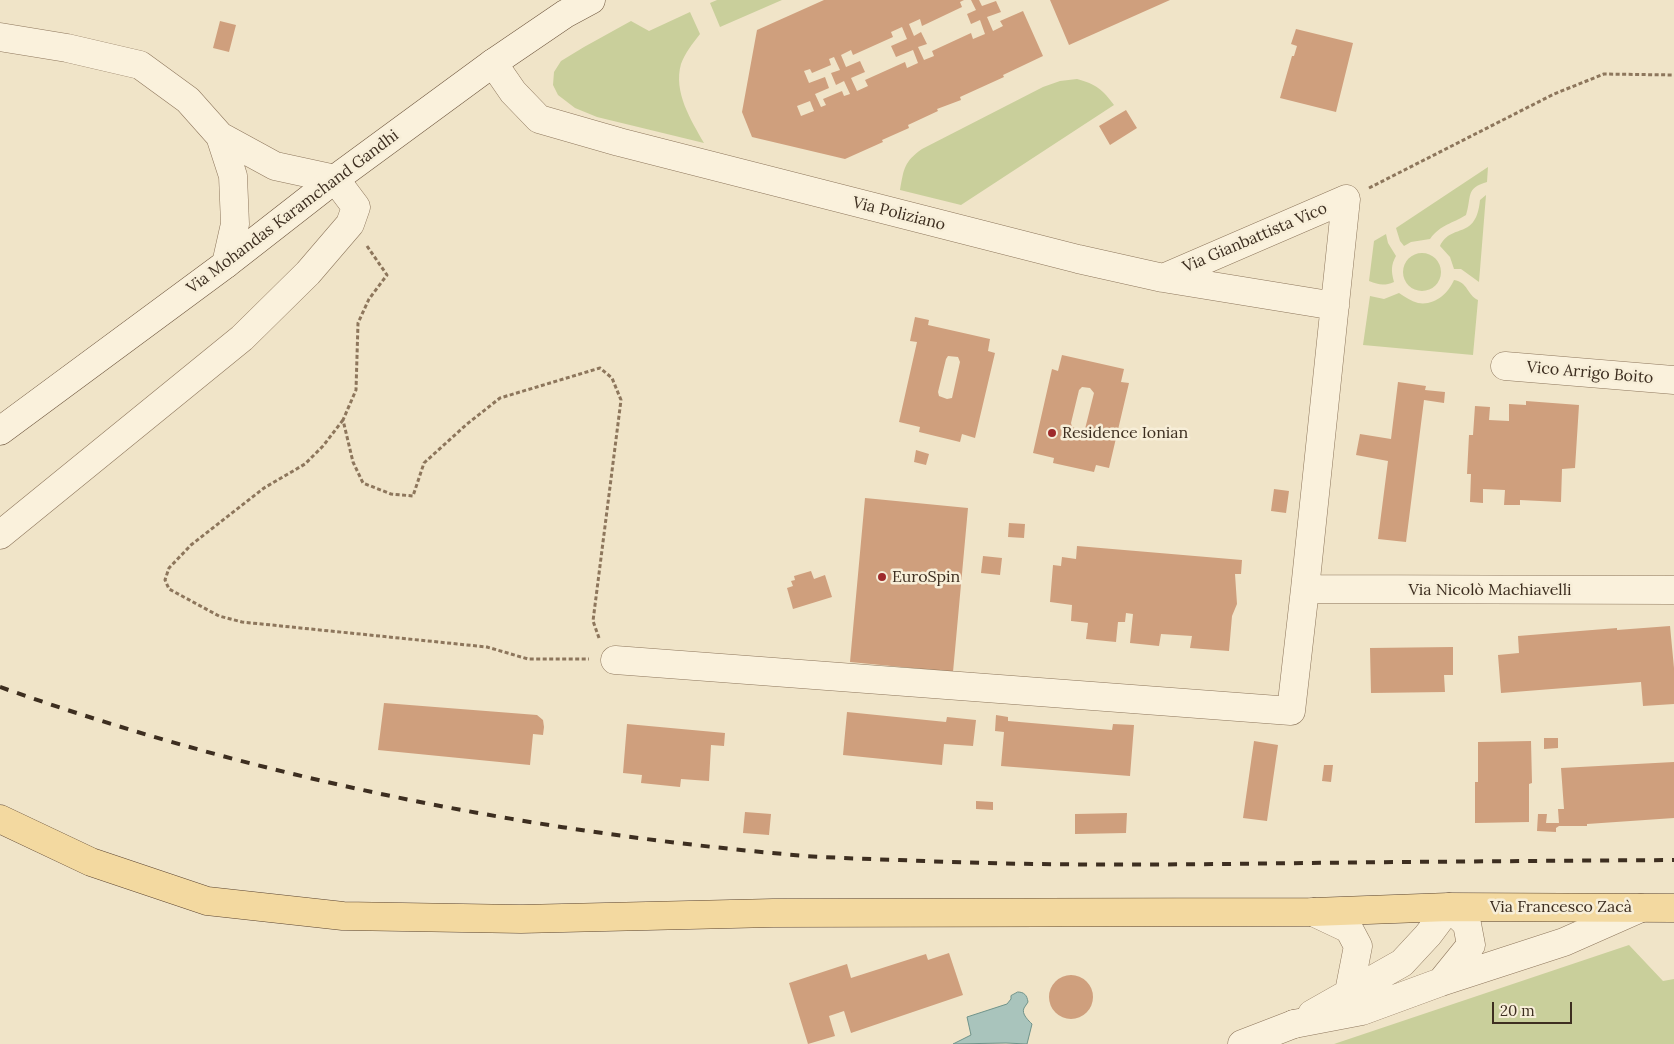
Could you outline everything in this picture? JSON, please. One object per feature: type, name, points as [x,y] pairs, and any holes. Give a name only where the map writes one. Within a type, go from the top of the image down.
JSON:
[{"type":"main road","name":"Via Francesco Zacà","points":[[0,819],[91,862],[207,901],[343,916],[521,919],[772,914],[1313,912],[1449,907],[1674,908]]},
{"type":"street","name":"Via Mohandas Karamchand Gandhi","points":[[0,431],[226,264],[335,179],[493,63],[565,14],[591,0]]},
{"type":"street","points":[[0,37],[67,48],[140,65],[188,100],[220,136],[275,166],[335,179],[356,207],[350,224],[308,273],[242,338],[0,535]]},
{"type":"street","name":"Via Poliziano","points":[[493,63],[513,92],[539,119],[619,142],[1078,259],[1163,278],[1334,306]]},
{"type":"street","points":[[220,136],[233,176],[235,224],[226,264]]},
{"type":"street","points":[[622,660],[1291,710],[1306,589],[1346,199]]},
{"type":"street","name":"Via Gianbattista Vico","points":[[1163,278],[1346,199]]},
{"type":"street","name":"Vico Arrigo Boito","points":[[1505,366],[1674,380]]},
{"type":"street","name":"Via Nicolò Machiavelli","points":[[1306,589],[1674,590]]},
{"type":"street","points":[[1242,1044],[1294,1024],[1402,963],[1428,935],[1449,907],[1467,924],[1471,945],[1441,982]]},
{"type":"street","points":[[1294,1024],[1362,1011],[1441,982],[1564,942],[1641,908]]},
{"type":"street","points":[[1313,912],[1349,929],[1358,946],[1349,992]]},
{"type":"path","points":[[1346,199],[1554,94],[1604,74],[1674,75]]},
{"type":"path","points":[[350,224],[387,275],[369,299],[358,323],[356,390],[343,420],[323,446],[305,464],[264,488],[191,545],[169,568],[165,580],[170,589],[219,616],[242,622],[487,647],[528,659],[622,660]]},
{"type":"path","points":[[343,420],[353,462],[363,483],[391,494],[413,496],[424,463],[467,424],[500,398],[600,368],[612,378],[620,400],[593,621],[600,642],[622,660]]},
{"type":"green space","points":[[717,0],[782,0],[720,27],[710,3]]},
{"type":"green space","points":[[690,12],[700,34],[681,64],[679,85],[685,105],[704,143],[597,117],[575,108],[558,95],[553,85],[554,72],[561,61],[631,21],[649,31]]},
{"type":"green space","points":[[1077,79],[1098,88],[1114,105],[961,205],[900,190],[908,162],[922,149],[1043,87],[1060,81]]},
{"type":"green space","points":[[1488,167],[1487,182],[1480,184],[1472,190],[1466,215],[1443,227],[1430,239],[1411,242],[1404,246],[1400,241],[1396,228]]},
{"type":"green space","points":[[1486,195],[1479,282],[1461,269],[1454,269],[1450,257],[1440,246],[1451,234],[1469,226],[1474,221],[1478,213],[1480,200]]},
{"type":"green space","points":[[1386,234],[1388,243],[1396,256],[1392,268],[1394,282],[1382,284],[1369,281],[1374,241]]},
{"type":"green space","points":[[1422,253],[1436,258],[1441,272],[1436,286],[1422,291],[1408,286],[1403,272],[1408,258]]},
{"type":"green space","points":[[1454,280],[1462,283],[1474,298],[1478,300],[1473,355],[1363,345],[1370,296],[1384,299],[1399,293],[1418,303],[1430,303],[1440,298]]},
{"type":"green space","points":[[1629,945],[1663,981],[1674,979],[1674,1044],[1334,1044]]},
{"type":"water","points":[[1018,992],[1024,993],[1027,997],[1028,1002],[1023,1010],[1032,1024],[1027,1044],[953,1044],[971,1035],[967,1017],[1007,1004],[1011,996]]},
{"type":"building","points":[[824,0],[964,0],[960,2],[962,7],[922,26],[920,19],[909,24],[914,36],[921,32],[927,44],[918,47],[924,60],[934,56],[932,51],[971,33],[973,39],[985,34],[980,20],[971,24],[967,14],[976,10],[971,0],[979,0],[982,6],[996,1],[1001,12],[987,17],[993,31],[1003,26],[1000,21],[1023,11],[1043,56],[1003,75],[1004,77],[960,97],[961,100],[937,109],[938,111],[908,125],[909,128],[882,140],[883,142],[845,159],[752,137],[742,112],[757,30]],"holes":[[[902,27],[907,39],[891,46],[896,57],[913,50],[918,63],[907,68],[905,62],[865,80],[868,86],[857,91],[851,78],[865,72],[860,61],[846,67],[841,55],[851,50],[853,55],[893,37],[891,32]],[[834,57],[840,70],[831,73],[836,85],[844,81],[850,94],[844,96],[842,91],[823,99],[826,105],[821,107],[815,94],[829,88],[825,77],[809,83],[804,71],[810,69],[812,73],[831,65],[829,59]],[[810,101],[814,111],[801,116],[797,106]]]},
{"type":"building","points":[[1050,0],[1170,0],[1069,45]]},
{"type":"building","points":[[220,21],[236,25],[229,52],[213,48]]},
{"type":"building","points":[[1296,29],[1353,43],[1336,112],[1280,98],[1292,56],[1294,56],[1297,46],[1291,44]]},
{"type":"building","points":[[1126,110],[1137,128],[1110,145],[1099,126]]},
{"type":"building","points":[[915,317],[929,320],[928,325],[990,339],[988,351],[995,353],[975,438],[962,434],[960,442],[919,432],[920,427],[899,422],[917,342],[910,341]],"holes":[[[948,356],[958,357],[960,362],[952,398],[947,399],[939,396],[938,392],[946,359]]]},
{"type":"building","points":[[1062,355],[1124,369],[1121,382],[1129,383],[1109,468],[1096,465],[1094,472],[1053,463],[1054,458],[1033,453],[1052,369],[1058,371]],"holes":[[[1082,387],[1090,388],[1094,393],[1085,429],[1080,430],[1072,427],[1071,423],[1079,390]]]},
{"type":"building","points":[[1398,382],[1426,386],[1425,390],[1445,392],[1444,403],[1424,400],[1406,542],[1378,539],[1388,461],[1356,455],[1360,434],[1391,439]]},
{"type":"building","points":[[1526,401],[1579,405],[1575,468],[1562,469],[1561,502],[1520,500],[1520,505],[1504,505],[1505,490],[1483,489],[1483,503],[1470,502],[1471,474],[1467,474],[1469,435],[1473,435],[1475,406],[1490,407],[1489,420],[1509,421],[1509,404],[1526,405]]},
{"type":"building","points":[[916,450],[929,454],[926,465],[914,462]]},
{"type":"building","points":[[1274,489],[1289,491],[1286,513],[1271,511]]},
{"type":"building","points":[[865,498],[968,508],[953,672],[850,662]]},
{"type":"building","points":[[1009,523],[1025,524],[1024,538],[1008,537]]},
{"type":"building","points":[[1077,546],[1242,560],[1241,574],[1235,574],[1237,604],[1232,616],[1229,651],[1190,648],[1192,636],[1161,634],[1159,646],[1130,643],[1133,614],[1126,613],[1125,622],[1118,622],[1116,642],[1086,639],[1088,623],[1071,621],[1072,605],[1050,602],[1053,565],[1061,566],[1062,557],[1076,559]]},
{"type":"building","points":[[983,556],[1002,558],[1000,575],[981,573]]},
{"type":"building","points":[[811,571],[814,579],[825,575],[832,597],[793,609],[787,588],[793,586],[791,581],[795,580],[794,576]]},
{"type":"building","points":[[1670,626],[1674,668],[1674,704],[1643,706],[1641,682],[1501,693],[1498,655],[1519,653],[1518,636]]},
{"type":"building","points":[[1453,647],[1453,675],[1444,675],[1445,692],[1371,693],[1370,648]]},
{"type":"building","points":[[384,703],[537,715],[543,720],[543,735],[533,734],[530,765],[378,750]]},
{"type":"building","points":[[847,712],[946,722],[947,717],[976,720],[973,746],[944,744],[942,765],[843,755]]},
{"type":"building","points":[[996,715],[1008,717],[1008,721],[1112,730],[1113,724],[1134,725],[1130,776],[1001,766],[1004,732],[995,731]]},
{"type":"building","points":[[627,724],[725,733],[724,746],[711,745],[709,781],[681,779],[680,787],[641,783],[642,775],[623,773]]},
{"type":"building","points":[[1544,738],[1558,738],[1558,748],[1544,749]]},
{"type":"building","points":[[1254,741],[1278,745],[1267,821],[1243,818]]},
{"type":"building","points":[[1531,741],[1532,783],[1529,784],[1529,822],[1475,823],[1475,782],[1478,782],[1478,742]]},
{"type":"building","points":[[1674,762],[1674,818],[1587,824],[1587,826],[1559,826],[1556,828],[1556,832],[1537,831],[1538,814],[1547,814],[1546,823],[1559,823],[1558,809],[1564,809],[1561,768]]},
{"type":"building","points":[[1324,765],[1333,765],[1331,782],[1322,781]]},
{"type":"building","points":[[976,801],[993,802],[993,810],[976,809]]},
{"type":"building","points":[[745,812],[771,814],[769,835],[743,833]]},
{"type":"building","points":[[1127,813],[1126,833],[1075,834],[1075,814]]},
{"type":"building","points":[[949,953],[963,995],[851,1033],[844,1011],[829,1016],[835,1036],[808,1044],[789,983],[847,964],[851,978],[926,954],[928,960]]},
{"type":"building","points":[[1075,975],[1087,981],[1092,988],[1092,1006],[1087,1013],[1080,1018],[1067,1019],[1059,1016],[1052,1009],[1049,993],[1052,985],[1059,978]]},
{"type":"railway","points":[[0,687],[98,720],[197,749],[297,775],[499,817],[703,846],[818,857],[1020,864],[1674,860]]},
{"type":"place","name":"Residence Ionian","points":[[1052,433]]},
{"type":"place","name":"EuroSpin","points":[[882,577]]}]
